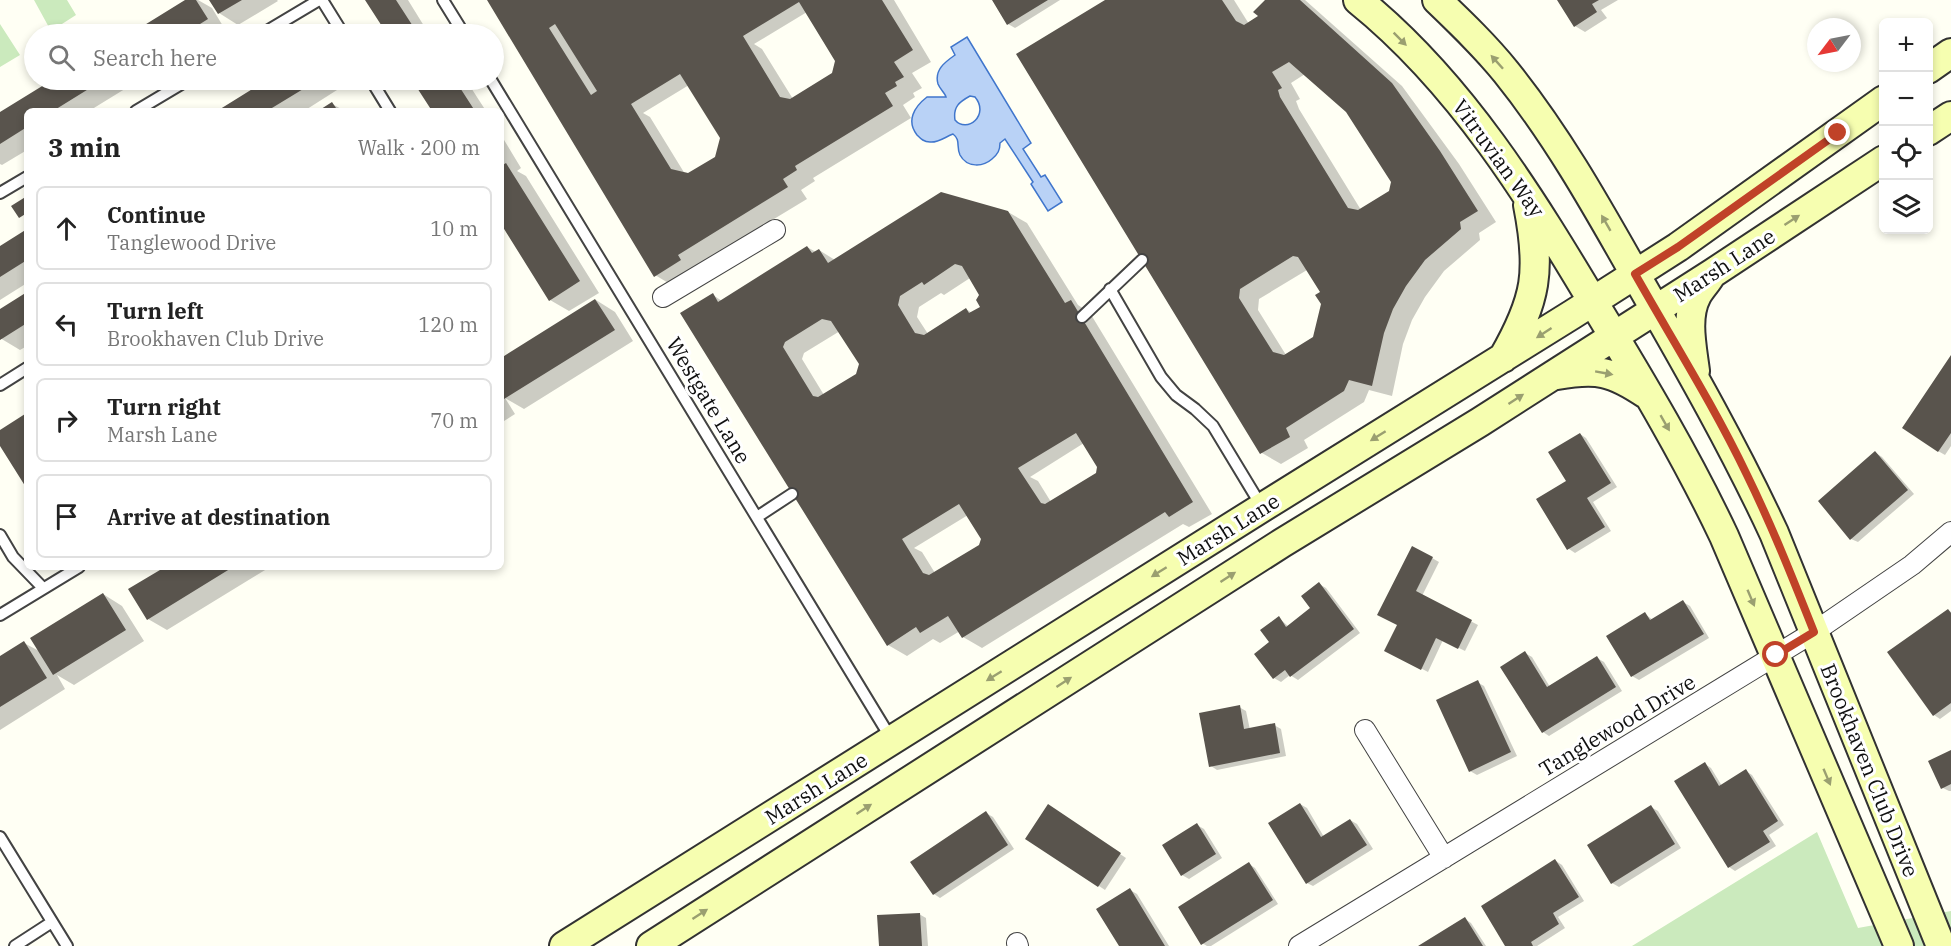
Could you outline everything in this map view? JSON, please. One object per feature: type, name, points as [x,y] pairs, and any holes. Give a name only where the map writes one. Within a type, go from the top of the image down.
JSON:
[{"type":"main road","name":"Vitruvian Way","points":[[1358,0],[1442,80],[1490,142],[1525,191],[1614,336]]},
{"type":"main road","points":[[1437,0],[1506,71],[1548,129],[1635,274]]},
{"type":"main road","points":[[1933,66],[1951,53]]},
{"type":"main road","name":"Marsh Lane","points":[[564,946],[604,935],[892,740],[1501,361],[1749,197],[1879,104]]},
{"type":"main road","points":[[1933,127],[1951,116]]},
{"type":"main road","name":"Marsh Lane","points":[[651,946],[1282,543],[1480,422],[1656,310],[1879,163]]},
{"type":"main road","points":[[1501,361],[1526,311],[1536,273],[1534,233],[1525,191]]},
{"type":"main road","points":[[1697,382],[1691,337],[1692,308],[1697,295],[1713,273]]},
{"type":"main road","name":"Brookhaven Club Drive","points":[[1635,274],[1697,382],[1774,533],[1941,946]]},
{"type":"main road","name":"Brookhaven Club Drive","points":[[1614,336],[1697,479],[1724,536],[1899,946]]},
{"type":"main road","points":[[1552,375],[1581,371],[1616,375],[1650,397]]},
{"type":"main road","points":[[1263,507],[1282,543]]},
{"type":"main road","points":[[892,740],[915,776]]},
{"type":"street","points":[[663,297],[775,230]]},
{"type":"street","name":"Tanglewood Drive","points":[[1299,946],[1814,632],[1912,565],[1951,532]]},
{"type":"street","points":[[1365,730],[1444,858]]},
{"type":"lane","points":[[279,24],[321,0],[337,24]]},
{"type":"lane","points":[[443,0],[458,24]]},
{"type":"lane","points":[[141,108],[171,90]]},
{"type":"lane","points":[[377,90],[388,108]]},
{"type":"lane","name":"Westgate Lane","points":[[497,90],[892,740]]},
{"type":"lane","points":[[0,193],[24,179]]},
{"type":"lane","points":[[1082,317],[1142,260]]},
{"type":"lane","points":[[1110,289],[1161,377],[1176,395],[1213,426],[1263,507]]},
{"type":"lane","points":[[0,385],[24,370]]},
{"type":"lane","points":[[757,517],[792,494]]},
{"type":"lane","points":[[0,535],[13,557],[24,568]]},
{"type":"lane","points":[[26,570],[44,588]]},
{"type":"lane","points":[[0,615],[74,570]]},
{"type":"lane","points":[[0,837],[67,946]]},
{"type":"lane","points":[[15,946],[52,922]]},
{"type":"green space","points":[[34,0],[67,0],[76,15],[62,24],[47,24]]},
{"type":"green space","points":[[0,24],[20,55],[0,67]]},
{"type":"green space","points":[[1817,832],[1858,928],[1951,911],[1951,946],[1632,946]]},
{"type":"water","points":[[967,37],[1031,143],[1023,149],[1041,177],[1045,175],[1062,202],[1048,211],[1031,184],[1033,182],[1005,139],[1000,143],[998,152],[992,159],[984,164],[975,165],[967,162],[960,155],[957,139],[953,134],[933,142],[924,141],[917,135],[912,119],[918,105],[927,97],[946,97],[937,79],[944,64],[955,55],[951,47]],"holes":[[[975,97],[980,110],[978,116],[971,124],[960,124],[955,120],[956,108],[966,98]]]},
{"type":"building","points":[[185,0],[196,0],[208,19],[200,24],[146,24]]},
{"type":"building","points":[[209,0],[242,0],[218,14]]},
{"type":"building","points":[[365,0],[396,0],[412,24],[381,24]]},
{"type":"building","points":[[487,0],[882,0],[913,50],[894,62],[904,77],[895,82],[897,86],[885,93],[893,106],[795,166],[797,170],[783,179],[788,187],[678,255],[681,260],[654,277],[504,28],[504,24],[501,24]],"holes":[[[799,2],[835,61],[832,73],[790,99],[780,97],[743,36]],[[555,24],[597,91],[591,95],[549,28]],[[680,74],[720,138],[715,157],[688,173],[671,169],[631,104]]]},
{"type":"building","points":[[992,0],[1048,0],[1007,25]]},
{"type":"building","points":[[1105,0],[1222,0],[1236,21],[1244,25],[1258,16],[1253,12],[1265,0],[1300,0],[1392,83],[1440,151],[1478,211],[1460,222],[1461,229],[1425,260],[1406,286],[1393,309],[1384,333],[1372,386],[1349,380],[1344,391],[1286,428],[1290,437],[1260,454],[1016,54]],"holes":[[[1289,62],[1346,112],[1391,182],[1389,191],[1358,210],[1348,208],[1280,97],[1278,90],[1282,88],[1272,72]],[[1293,256],[1298,257],[1320,292],[1315,295],[1321,304],[1313,337],[1284,355],[1273,352],[1239,298],[1240,289]]]},
{"type":"building","points":[[1557,0],[1599,0],[1592,4],[1597,12],[1574,27]]},
{"type":"building","points":[[36,90],[87,90],[58,108],[24,108],[24,129],[0,144],[0,112]]},
{"type":"building","points":[[251,90],[302,90],[272,108],[222,108]]},
{"type":"building","points":[[418,90],[461,90],[473,108],[430,108]]},
{"type":"building","points":[[332,102],[336,108],[323,108]]},
{"type":"building","points":[[506,163],[580,281],[549,301],[504,229],[504,164]]},
{"type":"building","points":[[941,192],[1008,211],[1065,303],[1071,300],[1193,502],[1169,517],[1165,512],[962,638],[948,616],[920,633],[916,627],[887,646],[680,313],[713,293],[718,302],[807,246],[812,253],[819,249],[828,263]],"holes":[[[955,264],[962,266],[979,295],[976,300],[980,307],[969,313],[966,308],[924,335],[915,333],[898,305],[900,296],[922,282],[924,285]],[[822,319],[831,321],[859,364],[856,374],[818,397],[813,396],[783,347],[785,342]],[[1076,433],[1097,467],[1096,473],[1045,504],[1041,503],[1018,468]],[[959,504],[981,539],[979,545],[929,575],[923,573],[902,539]]]},
{"type":"building","points":[[24,198],[24,215],[19,218],[11,206]]},
{"type":"building","points":[[24,231],[24,262],[0,277],[0,246]]},
{"type":"building","points":[[24,294],[24,325],[0,340],[0,309]]},
{"type":"building","points":[[595,299],[615,330],[504,399],[504,356]]},
{"type":"building","points":[[1951,355],[1951,433],[1938,452],[1902,428]]},
{"type":"building","points":[[24,415],[24,484],[0,446],[0,430]]},
{"type":"building","points":[[1580,433],[1611,483],[1587,498],[1605,527],[1567,550],[1536,499],[1566,481],[1548,452]]},
{"type":"building","points":[[1875,451],[1908,490],[1850,540],[1818,501]]},
{"type":"building","points":[[1412,546],[1433,557],[1416,591],[1472,620],[1458,649],[1436,638],[1421,670],[1384,651],[1397,625],[1377,615]]},
{"type":"building","points":[[160,570],[228,570],[147,620],[128,589]]},
{"type":"building","points":[[1319,582],[1354,629],[1290,677],[1285,670],[1273,679],[1254,654],[1269,642],[1260,630],[1279,616],[1286,627],[1310,608],[1301,596]]},
{"type":"building","points":[[103,593],[126,630],[53,675],[30,638]]},
{"type":"building","points":[[1683,600],[1704,634],[1631,677],[1606,636],[1645,612],[1650,620]]},
{"type":"building","points":[[1948,609],[1951,613],[1951,703],[1933,716],[1887,652]]},
{"type":"building","points":[[24,641],[47,678],[0,707],[0,656]]},
{"type":"building","points":[[1525,651],[1547,687],[1597,656],[1616,687],[1542,733],[1500,667]]},
{"type":"building","points":[[1478,680],[1511,752],[1469,772],[1436,700]]},
{"type":"building","points":[[1240,705],[1244,729],[1275,723],[1280,753],[1209,767],[1199,713]]},
{"type":"building","points":[[1951,750],[1951,784],[1941,789],[1928,761]]},
{"type":"building","points":[[1705,762],[1719,786],[1746,769],[1778,821],[1763,831],[1770,842],[1728,868],[1674,781]]},
{"type":"building","points":[[1300,803],[1321,837],[1350,819],[1367,845],[1306,884],[1268,823]]},
{"type":"building","points":[[1048,804],[1121,853],[1098,887],[1025,839]]},
{"type":"building","points":[[1651,805],[1675,844],[1611,884],[1587,845]]},
{"type":"building","points":[[986,811],[1008,845],[933,895],[910,862]]},
{"type":"building","points":[[1197,823],[1216,854],[1181,876],[1162,845]]},
{"type":"building","points":[[1555,859],[1579,897],[1553,913],[1559,924],[1531,942],[1533,946],[1505,946],[1481,906]]},
{"type":"building","points":[[1249,862],[1273,900],[1201,945],[1178,907]]},
{"type":"building","points":[[1130,888],[1165,946],[1119,946],[1096,909]]},
{"type":"building","points":[[920,913],[922,946],[879,946],[877,915]]},
{"type":"building","points":[[1465,917],[1483,946],[1418,946]]},
{"type":"route","points":[[1776,655],[1814,632],[1774,533],[1747,474],[1635,274],[1678,247],[1838,133]]}]
